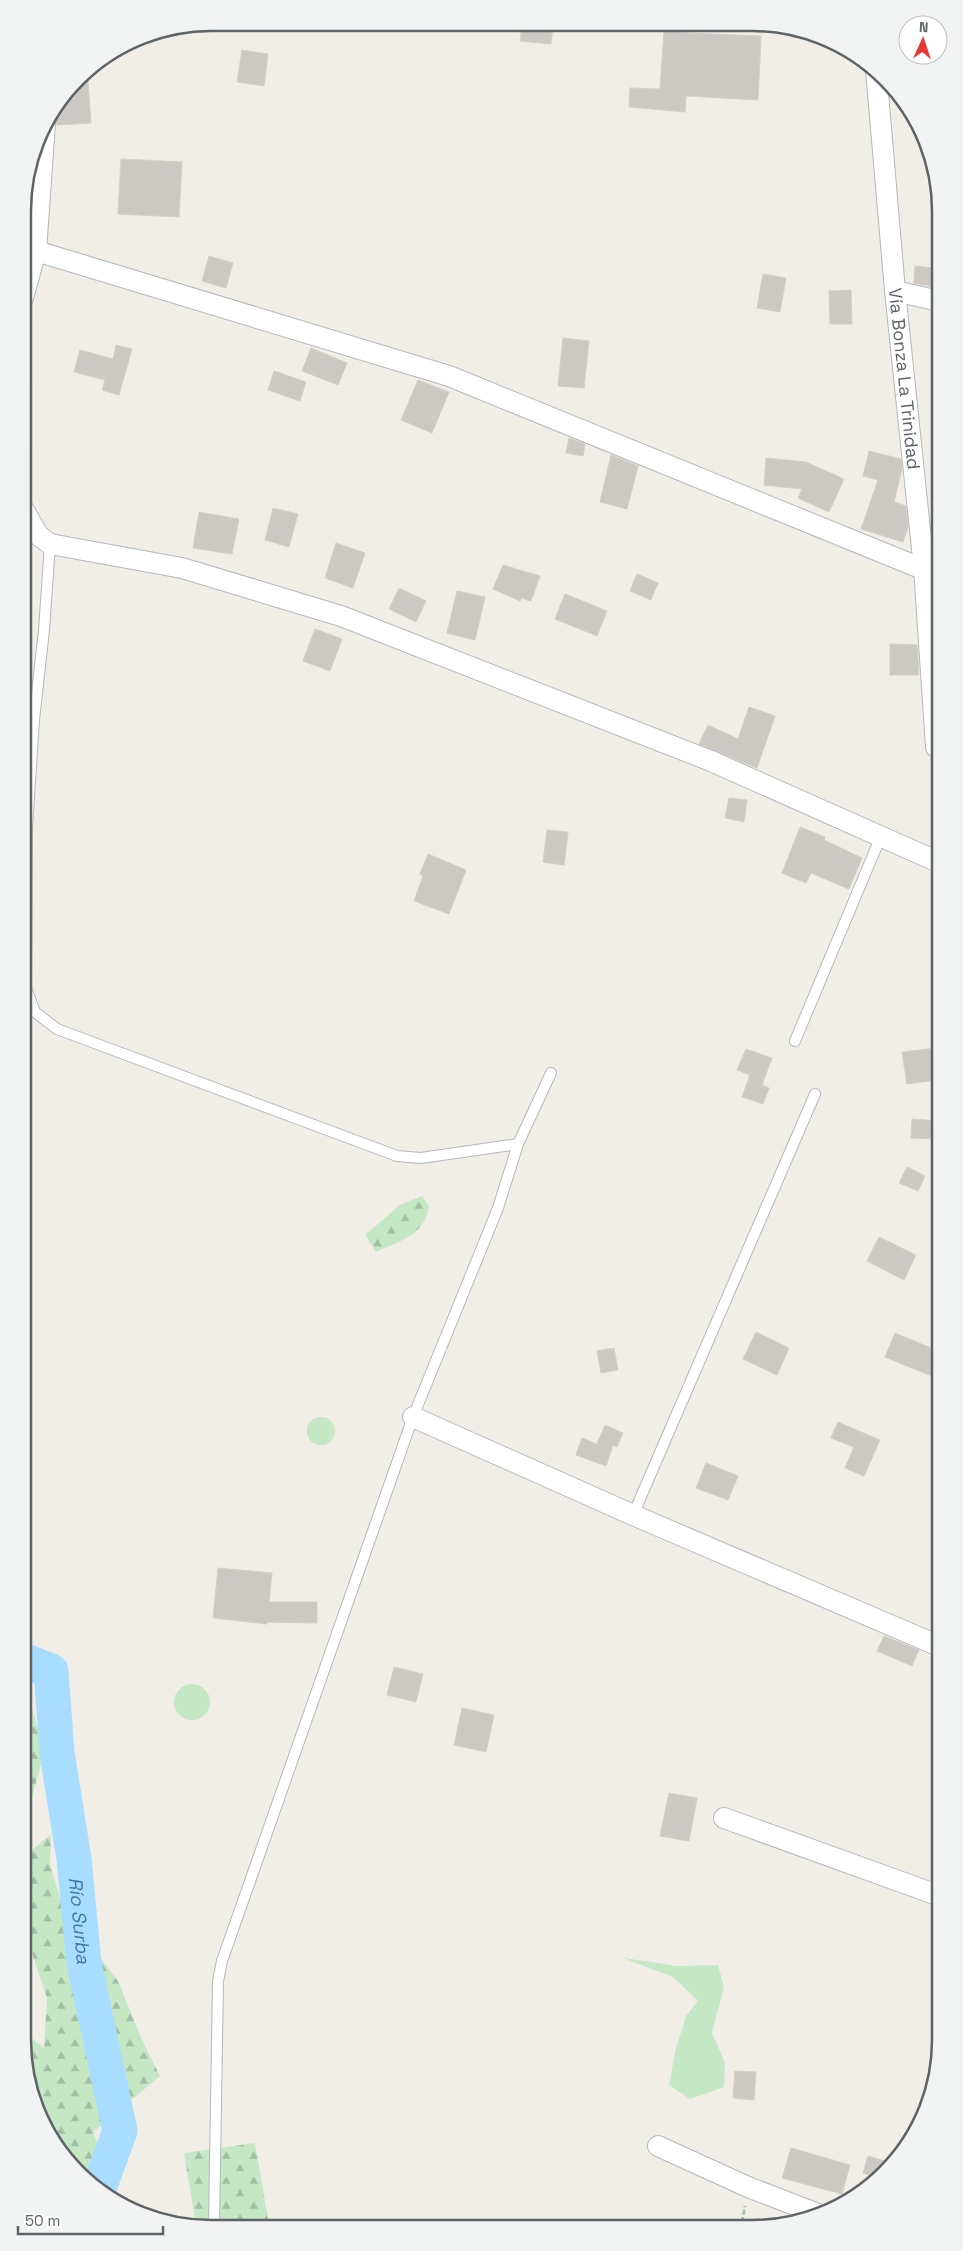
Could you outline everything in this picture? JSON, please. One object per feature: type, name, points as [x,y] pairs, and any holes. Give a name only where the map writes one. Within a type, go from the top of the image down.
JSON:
[{"type":"street","name":"Vía Bonza La Trinidad","points":[[877,82],[895,291],[930,571],[932,630]]},
{"type":"street","points":[[31,269],[36,251],[43,146]]},
{"type":"street","points":[[36,251],[449,376],[930,571]]},
{"type":"street","points":[[895,291],[932,299]]},
{"type":"street","points":[[31,522],[38,535],[50,544],[182,568],[341,616],[711,762],[932,859]]},
{"type":"street","points":[[413,1417],[633,1515],[932,1643]]},
{"type":"street","points":[[724,1818],[932,1893]]},
{"type":"street","points":[[658,2146],[748,2187],[809,2210]]},
{"type":"lane","points":[[31,766],[50,544]]},
{"type":"lane","points":[[795,1041],[881,836]]},
{"type":"lane","points":[[31,1001],[35,1012],[57,1029],[397,1156],[421,1158],[518,1144]]},
{"type":"lane","points":[[214,2220],[218,1981],[222,1961],[413,1417],[498,1208],[518,1144],[550,1073]]},
{"type":"lane","points":[[633,1515],[815,1094]]},
{"type":"green space","points":[[422,1196],[429,1206],[426,1216],[417,1231],[403,1240],[376,1252],[365,1235],[400,1205]]},
{"type":"green space","points":[[321,1417],[331,1421],[335,1431],[331,1441],[321,1445],[311,1441],[307,1431],[311,1421]]},
{"type":"green space","points":[[192,1684],[199,1685],[205,1689],[209,1695],[209,1709],[205,1715],[199,1719],[192,1720],[185,1719],[179,1715],[175,1709],[174,1702],[175,1695],[179,1689],[185,1685]]},
{"type":"green space","points":[[31,1706],[38,1729],[41,1764],[31,1801]]},
{"type":"green space","points":[[51,1834],[50,1864],[63,1908],[118,1981],[142,2040],[160,2076],[93,2132],[117,2194],[84,2167],[68,2149],[55,2130],[37,2086],[31,2038],[44,2048],[47,1998],[31,1950],[31,1851]]},
{"type":"green space","points":[[623,1958],[677,1966],[718,1965],[724,1987],[712,2033],[725,2063],[724,2087],[690,2099],[669,2085],[675,2052],[686,2016],[698,2001],[673,1977]]},
{"type":"green space","points":[[255,2143],[268,2220],[195,2219],[184,2153]]},
{"type":"building","points":[[521,31],[552,31],[551,44],[520,41]]},
{"type":"building","points":[[664,32],[761,36],[758,100],[686,96],[685,112],[629,107],[630,88],[660,89]]},
{"type":"building","points":[[242,50],[268,54],[264,86],[237,82]]},
{"type":"building","points":[[88,81],[91,123],[57,125],[55,121],[68,102]]},
{"type":"building","points":[[121,159],[182,162],[179,217],[118,214]]},
{"type":"building","points":[[209,256],[233,263],[226,288],[202,281]]},
{"type":"building","points":[[915,266],[932,268],[932,286],[914,283]]},
{"type":"building","points":[[763,274],[786,278],[780,312],[757,308]]},
{"type":"building","points":[[851,290],[852,324],[830,324],[829,291]]},
{"type":"building","points":[[563,338],[589,341],[584,388],[558,386]]},
{"type":"building","points":[[116,345],[132,349],[119,395],[102,390],[105,380],[74,372],[80,350],[113,359]]},
{"type":"building","points":[[311,348],[347,363],[338,385],[302,371]]},
{"type":"building","points":[[274,371],[306,382],[300,401],[268,390]]},
{"type":"building","points":[[418,380],[449,392],[432,433],[401,420]]},
{"type":"building","points":[[569,438],[585,444],[583,456],[566,453]]},
{"type":"building","points":[[869,451],[901,459],[902,469],[894,502],[906,506],[908,527],[903,542],[861,529],[878,480],[863,476]]},
{"type":"building","points":[[611,455],[638,466],[627,509],[600,502]]},
{"type":"building","points":[[766,458],[806,462],[844,479],[829,512],[798,498],[802,489],[764,485]]},
{"type":"building","points":[[273,508],[298,514],[289,547],[265,540]]},
{"type":"building","points":[[199,512],[239,519],[232,554],[193,548]]},
{"type":"building","points":[[336,543],[365,553],[353,588],[325,578]]},
{"type":"building","points":[[503,565],[540,576],[531,601],[521,598],[520,601],[493,589]]},
{"type":"building","points":[[637,574],[658,583],[651,600],[630,591]]},
{"type":"building","points":[[399,588],[426,601],[416,622],[389,609]]},
{"type":"building","points":[[457,591],[485,597],[475,640],[447,633]]},
{"type":"building","points":[[565,594],[607,611],[597,636],[555,619]]},
{"type":"building","points":[[315,629],[342,639],[330,671],[303,661]]},
{"type":"building","points":[[890,644],[917,645],[919,675],[890,675]]},
{"type":"building","points":[[749,707],[775,716],[757,768],[699,744],[708,725],[738,739]]},
{"type":"building","points":[[729,798],[747,800],[744,822],[725,818]]},
{"type":"building","points":[[800,827],[825,837],[824,840],[862,858],[849,889],[811,873],[806,883],[782,873]]},
{"type":"building","points":[[547,830],[568,832],[564,865],[543,862]]},
{"type":"building","points":[[428,854],[466,870],[449,914],[414,901],[423,876],[420,874]]},
{"type":"building","points":[[746,1049],[772,1058],[762,1085],[769,1088],[763,1104],[742,1097],[750,1075],[737,1070]]},
{"type":"building","points":[[932,1049],[932,1081],[907,1084],[902,1052]]},
{"type":"building","points":[[912,1119],[932,1121],[932,1139],[911,1138]]},
{"type":"building","points":[[907,1167],[925,1176],[918,1191],[899,1183]]},
{"type":"building","points":[[879,1237],[916,1255],[904,1280],[867,1261]]},
{"type":"building","points":[[756,1332],[789,1348],[777,1375],[743,1359]]},
{"type":"building","points":[[895,1333],[932,1348],[932,1376],[885,1357]]},
{"type":"building","points":[[614,1348],[618,1370],[601,1373],[597,1351]]},
{"type":"building","points":[[838,1422],[880,1440],[864,1476],[845,1468],[854,1447],[831,1438]]},
{"type":"building","points":[[605,1425],[623,1433],[617,1447],[613,1445],[606,1466],[576,1455],[582,1438],[597,1444]]},
{"type":"building","points":[[706,1463],[738,1476],[728,1500],[696,1488]]},
{"type":"building","points":[[218,1568],[272,1573],[269,1602],[317,1602],[317,1623],[267,1622],[267,1624],[213,1618]]},
{"type":"building","points":[[884,1636],[919,1650],[912,1666],[877,1651]]},
{"type":"building","points":[[394,1667],[423,1674],[416,1702],[387,1695]]},
{"type":"building","points":[[462,1708],[494,1715],[486,1752],[454,1745]]},
{"type":"building","points":[[669,1793],[697,1798],[689,1841],[660,1836]]},
{"type":"building","points":[[735,2071],[756,2072],[754,2100],[733,2098]]},
{"type":"building","points":[[791,2148],[850,2165],[842,2194],[782,2178]]},
{"type":"building","points":[[868,2156],[884,2161],[870,2175],[863,2173]]},
{"type":"waterway","name":"Río Surba","points":[[31,1663],[51,1671],[57,1753],[74,1859],[84,1963],[120,2131],[101,2182]]}]
